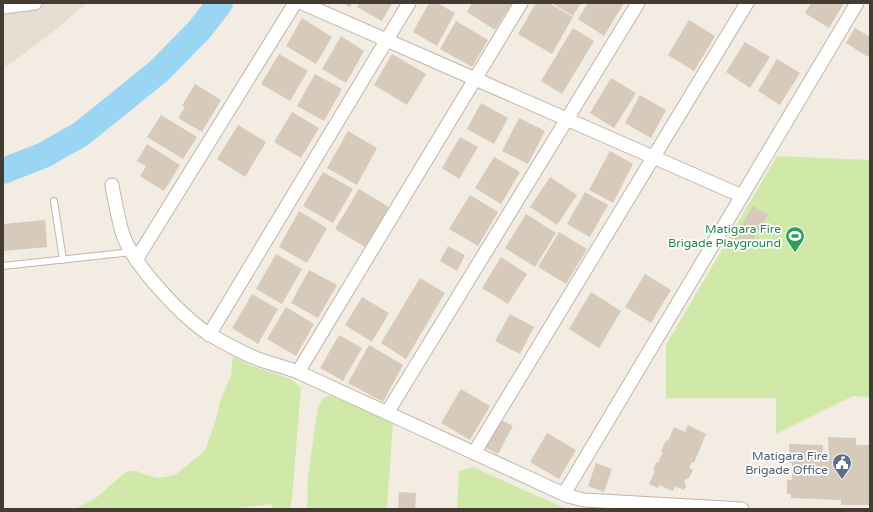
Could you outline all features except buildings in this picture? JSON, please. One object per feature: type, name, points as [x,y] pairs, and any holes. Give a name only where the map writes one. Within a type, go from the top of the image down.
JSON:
[{"type":"street","points":[[3,7],[35,3]]},
{"type":"street","points":[[134,256],[295,3]]},
{"type":"street","points":[[302,3],[742,196]]},
{"type":"street","points":[[209,335],[409,3]]},
{"type":"street","points":[[298,372],[521,3]]},
{"type":"street","points":[[387,413],[638,3]]},
{"type":"street","points":[[474,453],[747,3]]},
{"type":"street","points":[[564,494],[857,3]]},
{"type":"street","points":[[112,185],[118,218],[124,237],[134,256],[175,306],[198,328],[209,335],[258,359],[298,372],[564,494],[584,500],[742,509]]},
{"type":"lane","points":[[54,201],[63,260]]},
{"type":"lane","points":[[3,266],[63,260],[134,256]]},
{"type":"shaded area","points":[[3,3],[87,3],[49,35],[3,69]]},
{"type":"green space","name":"Matigara Fire Brigade Playground","points":[[777,156],[870,160],[870,397],[853,396],[776,434],[776,398],[666,398],[666,345]]},
{"type":"green space","points":[[233,356],[252,366],[291,379],[301,388],[290,509],[272,509],[272,504],[230,509],[75,509],[96,498],[123,474],[129,471],[137,471],[158,478],[175,475],[200,455],[206,448],[217,416],[220,401],[231,375]]},
{"type":"green space","points":[[330,395],[393,422],[387,509],[307,509],[308,475],[318,407],[322,400]]},
{"type":"green space","points":[[473,467],[564,508],[589,509],[457,509],[459,471]]},
{"type":"waterway","points":[[3,171],[44,155],[81,134],[159,71],[200,29],[220,3]]},
{"type":"place","name":"Matigara Fire Brigade Playground","points":[[795,253]]},
{"type":"place","name":"Matigara Fire Brigade Office","points":[[842,480]]}]
